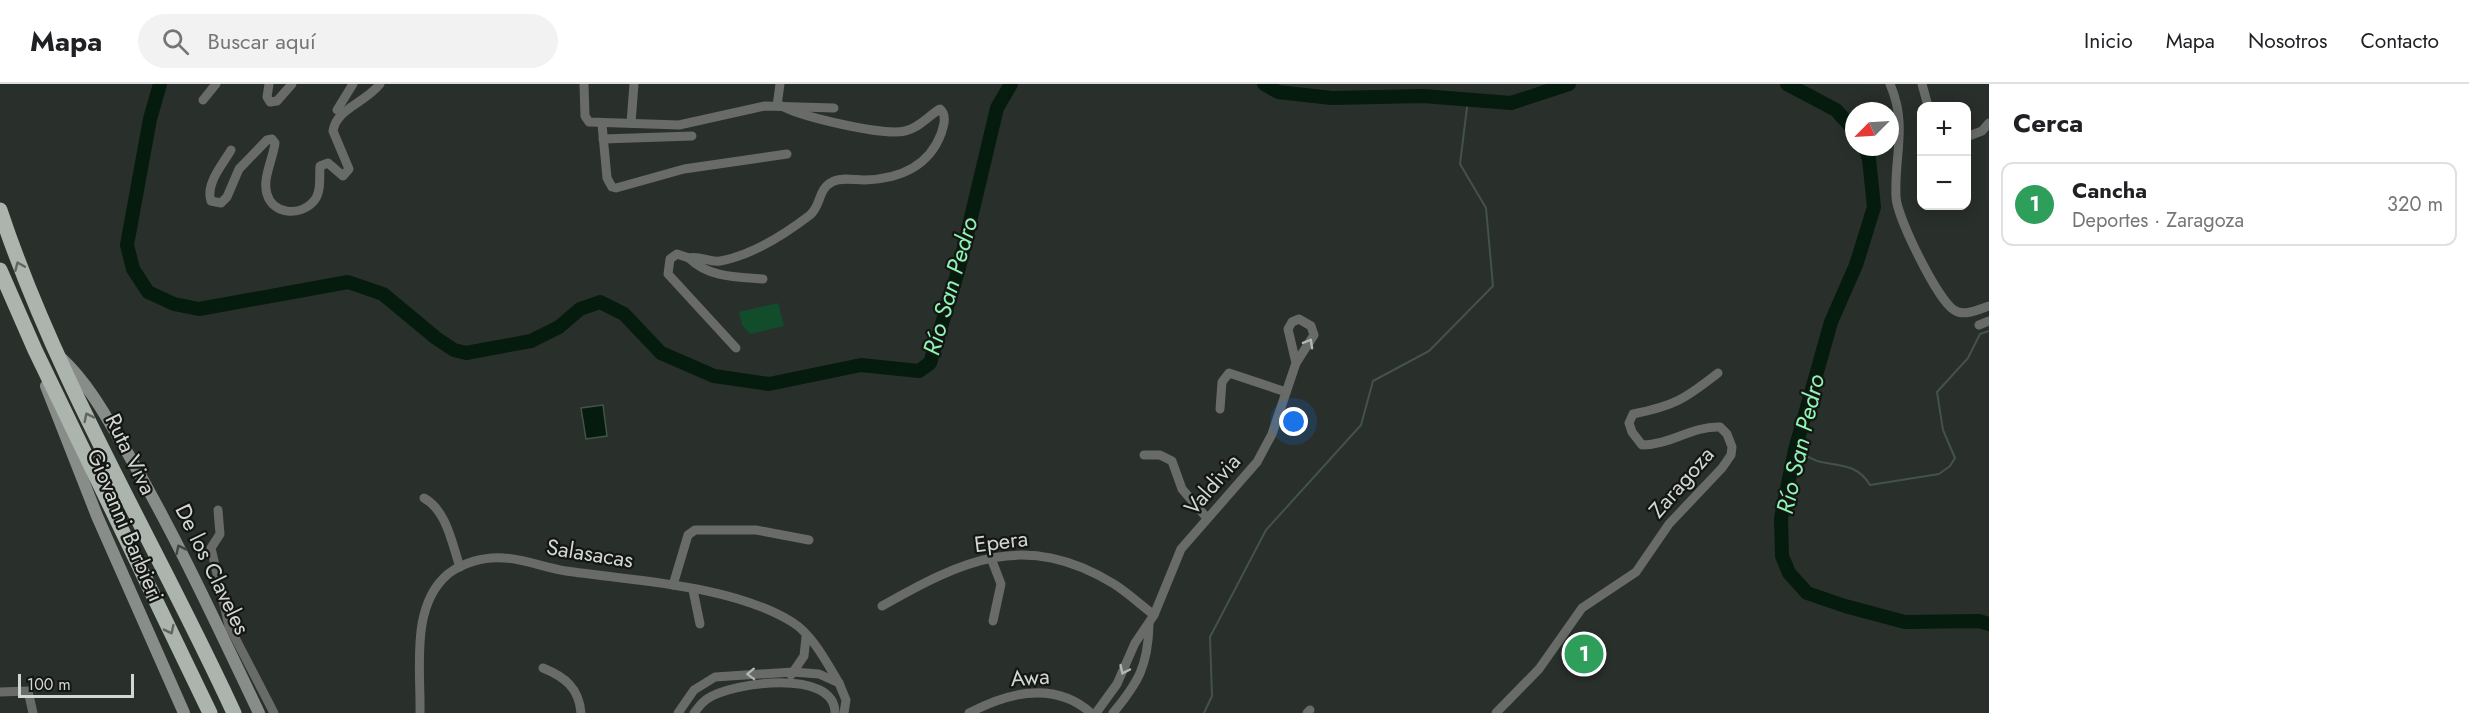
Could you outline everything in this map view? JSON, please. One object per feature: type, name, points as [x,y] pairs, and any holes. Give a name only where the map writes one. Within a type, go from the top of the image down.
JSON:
[{"type":"highway","name":"Ruta Viva","points":[[0,210],[17,260],[61,358],[234,713]]},
{"type":"highway","name":"Ruta Viva","points":[[0,270],[35,351],[210,713]]},
{"type":"main road","name":"Giovanni Barbieri","points":[[35,351],[53,406],[98,516],[184,713]]},
{"type":"main road","name":"De los Claveles","points":[[61,358],[74,370],[106,418],[159,507],[259,713]]},
{"type":"street","points":[[203,100],[216,84]]},
{"type":"street","points":[[268,84],[267,97],[270,102],[277,101],[292,84]]},
{"type":"street","points":[[337,110],[353,84]]},
{"type":"street","points":[[231,150],[211,184],[209,194],[211,201],[221,203],[227,197],[239,169],[267,140],[272,140],[275,143],[266,183],[267,197],[276,208],[282,211],[306,207],[317,196],[320,166],[324,162],[343,176],[349,169],[333,131],[337,118],[346,109],[366,99],[380,84]]},
{"type":"street","points":[[584,84],[585,116],[589,122],[602,124],[680,125],[765,106],[834,108]]},
{"type":"street","points":[[631,123],[634,84]]},
{"type":"street","points":[[779,106],[780,84]]},
{"type":"street","points":[[1890,84],[1901,116],[1896,199],[1902,224],[1942,297],[1953,310],[1968,312],[1989,306]]},
{"type":"street","points":[[1922,84],[1927,102]]},
{"type":"street","points":[[736,348],[668,274],[670,259],[677,255],[720,261],[740,257],[813,212],[824,188],[834,181],[881,179],[905,174],[929,154],[944,123],[944,115],[940,109],[911,129],[894,132],[800,115],[779,106]]},
{"type":"street","points":[[1971,135],[1982,130],[1989,123]]},
{"type":"street","points":[[602,124],[607,178],[612,187],[616,188],[684,169],[787,154]]},
{"type":"street","points":[[603,139],[692,136]]},
{"type":"street","points":[[689,258],[704,269],[722,275],[763,279]]},
{"type":"street","points":[[1979,325],[1989,321]]},
{"type":"street","name":"Valdivia","points":[[1096,713],[1117,684],[1135,643],[1149,625],[1181,549],[1257,462],[1272,434],[1296,363]]},
{"type":"street","points":[[1220,409],[1222,382],[1230,373],[1286,392]]},
{"type":"street","name":"Zaragoza","points":[[1496,713],[1539,669],[1582,608],[1636,572],[1669,524],[1722,468],[1731,455],[1732,447],[1727,434],[1720,427],[1707,426],[1662,444],[1642,445],[1632,432],[1629,423],[1633,414],[1668,407],[1685,399],[1718,373]]},
{"type":"street","points":[[1144,455],[1160,455],[1172,461],[1182,489],[1207,518]]},
{"type":"street","points":[[424,498],[433,503],[441,515],[460,567]]},
{"type":"street","points":[[218,510],[220,534],[211,548],[226,618],[249,669],[274,713]]},
{"type":"street","points":[[672,585],[688,535],[694,530],[756,530],[809,540]]},
{"type":"street","name":"Epera","points":[[882,606],[939,574],[991,558],[1026,554],[1071,563],[1114,585],[1154,615]]},
{"type":"street","name":"Salasacas","points":[[420,713],[422,623],[425,608],[441,581],[460,567],[485,559],[504,558],[563,570],[672,585],[752,603],[794,623],[839,683]]},
{"type":"street","points":[[991,558],[1001,584],[993,621]]},
{"type":"street","points":[[693,590],[700,624]]},
{"type":"street","name":"Valdivia","points":[[1113,713],[1137,683],[1148,640],[1149,625]]},
{"type":"street","points":[[786,682],[804,656],[806,637]]},
{"type":"street","points":[[543,668],[561,675],[572,686],[581,713]]},
{"type":"street","points":[[678,713],[694,690],[715,677],[793,672],[819,674],[839,683],[846,700],[844,713]]},
{"type":"street","points":[[694,713],[708,698],[722,692],[786,682],[823,690],[834,702],[835,713]]},
{"type":"street","points":[[0,692],[28,691],[33,713]]},
{"type":"street","name":"Awa","points":[[969,713],[1003,698],[1045,693],[1070,698],[1091,713]]},
{"type":"green space","points":[[778,303],[784,326],[750,334],[742,325],[739,312]]},
{"type":"green space","points":[[1585,633],[1604,645],[1583,675],[1565,662]]},
{"type":"shaded area","points":[[603,405],[607,436],[586,439],[581,408]]},
{"type":"waterway","name":"Río San Pedro","points":[[160,84],[150,119],[127,245],[133,269],[148,292],[174,304],[199,309],[348,282],[383,294],[436,338],[454,350],[466,353],[531,341],[559,327],[580,309],[600,302],[624,314],[661,353],[714,376],[769,384],[861,365],[919,371],[930,363],[959,268],[997,108],[1011,84]]},
{"type":"waterway","name":"Río San Pedro","points":[[1264,84],[1278,92],[1332,98],[1423,96],[1511,103],[1569,84]]},
{"type":"waterway","name":"Río San Pedro","points":[[1787,84],[1836,110],[1845,120]]},
{"type":"waterway","points":[[1204,713],[1212,696],[1210,637],[1266,530],[1361,425],[1373,381],[1429,351],[1493,286],[1486,208],[1460,164],[1468,99]]},
{"type":"waterway","name":"Río San Pedro","points":[[1868,156],[1874,207],[1856,265],[1831,322],[1795,450],[1781,518],[1782,556],[1789,573],[1807,593],[1845,606],[1905,622],[1979,621],[1989,624]]},
{"type":"waterway","points":[[1795,450],[1818,461],[1855,470],[1870,485],[1939,474],[1950,466],[1955,458],[1943,430],[1937,392],[1968,358],[1980,334],[1989,331]]},
{"type":"place","name":"Cancha","points":[[1584,654]]}]
